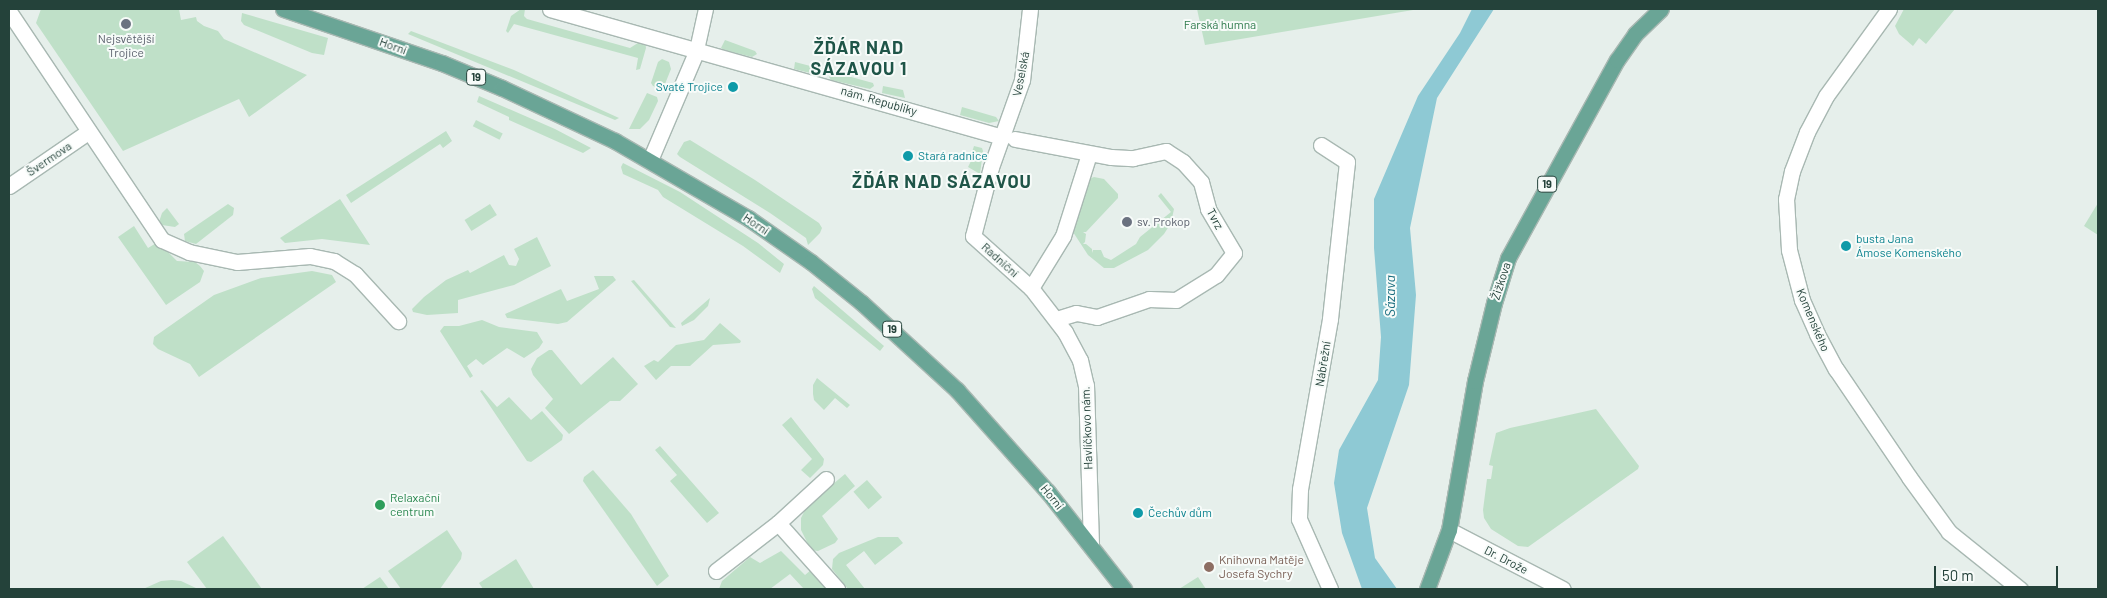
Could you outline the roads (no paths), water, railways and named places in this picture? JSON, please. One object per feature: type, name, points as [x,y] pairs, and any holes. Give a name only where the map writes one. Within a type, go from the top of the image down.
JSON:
[{"type":"main road","name":"Žižkova","points":[[1428,587],[1449,530],[1475,381],[1494,302],[1508,258],[1608,75],[1635,34],[1661,9]]},
{"type":"main road","name":"Horní","points":[[291,10],[442,63],[502,88],[650,160],[748,218],[811,262],[862,302],[916,350],[980,414],[1091,546],[1124,589]]},
{"type":"street","name":"nám. Republiky","points":[[550,9],[1009,138]]},
{"type":"street","points":[[650,160],[697,50],[706,9]]},
{"type":"street","name":"Veselská","points":[[1009,138],[1022,80],[1030,9]]},
{"type":"street","name":"Komenského","points":[[1889,9],[1826,96],[1807,132],[1792,171],[1786,199],[1789,250],[1802,300],[1817,334],[1836,369],[1949,532],[2020,589]]},
{"type":"street","points":[[10,12],[88,132],[162,240],[189,252],[237,262],[310,256],[334,261],[355,274],[398,321]]},
{"type":"street","name":"Švermova","points":[[9,186],[88,132]]},
{"type":"street","name":"Tvrz","points":[[1009,138],[1089,154],[1133,158],[1166,151],[1183,162],[1201,182],[1208,209],[1234,253],[1216,275],[1176,300],[1149,299],[1097,317],[1076,313],[1056,318]]},
{"type":"street","name":"Radniční","points":[[1009,138],[991,166],[973,236],[1031,288],[1056,318]]},
{"type":"street","name":"Nábřežní","points":[[1322,145],[1347,162],[1330,319],[1300,489],[1299,519],[1330,589]]},
{"type":"street","points":[[1031,288],[1063,236],[1089,154]]},
{"type":"street","name":"Havlíčkovo nám.","points":[[1056,318],[1080,360],[1086,385],[1091,546]]},
{"type":"street","points":[[716,571],[778,524],[826,479]]},
{"type":"street","points":[[778,524],[837,589]]},
{"type":"street","name":"Dr. Drože","points":[[1449,530],[1563,589]]},
{"type":"water","name":"Sázava","points":[[1472,9],[1494,9],[1437,98],[1410,228],[1416,295],[1409,385],[1367,508],[1375,558],[1397,589],[1362,589],[1342,533],[1334,483],[1339,450],[1378,380],[1381,337],[1374,248],[1374,199],[1418,96],[1460,33]]},
{"type":"place","name":"Nejsvětější Trojice","points":[[126,24]]},
{"type":"place","name":"Svaté Trojice","points":[[733,87]]},
{"type":"place","name":"Stará radnice","points":[[908,156]]},
{"type":"place","name":"sv. Prokop","points":[[1127,222]]},
{"type":"place","name":"busta Jana Ámose Komenského","points":[[1846,246]]},
{"type":"place","name":"Relaxační centrum","points":[[380,505]]},
{"type":"place","name":"Čechův dům","points":[[1138,513]]},
{"type":"place","name":"Knihovna Matěje Josefa Sychry","points":[[1209,567]]},
{"type":"district","name":"ŽĎÁR NAD SÁZAVOU 1","points":[[859,58]]},
{"type":"district","name":"ŽĎÁR NAD SÁZAVOU","points":[[942,181]]},
{"type":"park label","name":"Farská humna","points":[[1220,25]]}]
